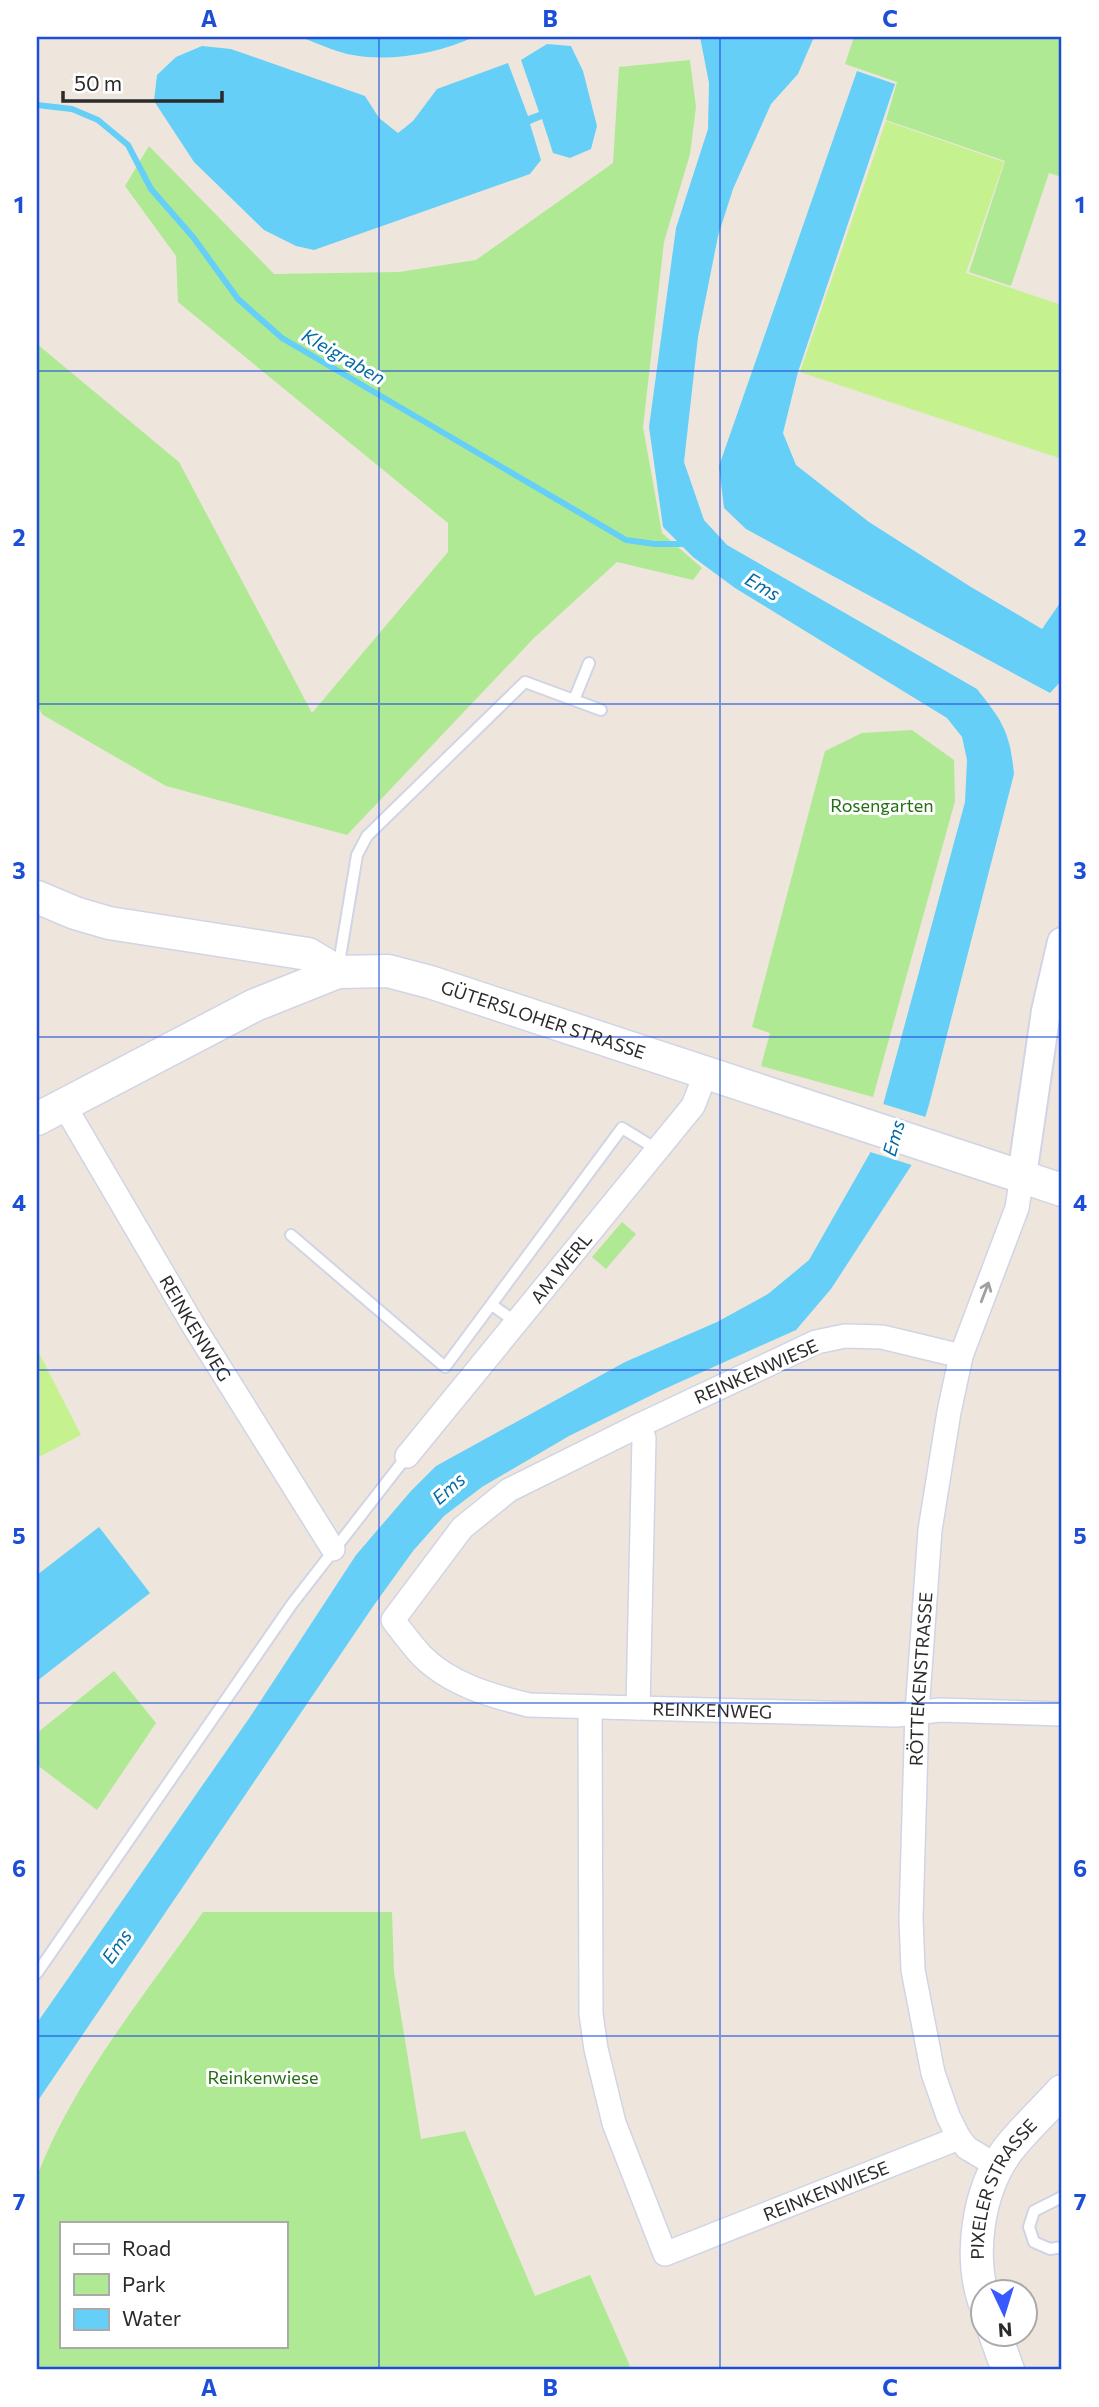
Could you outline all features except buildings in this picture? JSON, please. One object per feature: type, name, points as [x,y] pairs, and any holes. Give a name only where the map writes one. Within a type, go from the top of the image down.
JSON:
[{"type":"main road","points":[[37,897],[108,923],[308,954],[338,972]]},
{"type":"main road","name":"GÜTERSLOHER STRASSE","points":[[50,1112],[255,1005],[338,972],[388,971],[430,982],[1062,1190]]},
{"type":"main road","name":"PIXELER STRASSE","points":[[979,2278],[977,2239],[987,2193],[997,2166],[1018,2137],[1062,2091]]},
{"type":"main road","points":[[1000,2348],[1008,2370]]},
{"type":"street","points":[[1022,1176],[1046,1011],[1062,942]]},
{"type":"street","name":"AM WERL","points":[[407,1456],[693,1106],[706,1073]]},
{"type":"street","name":"REINKENWEG","points":[[50,1112],[193,1325],[333,1549]]},
{"type":"street","name":"RÖTTEKENSTRASSE","points":[[997,2166],[967,2148],[959,2138],[933,2073],[914,1970],[911,1918],[917,1713],[930,1530],[961,1356],[1017,1208],[1022,1176]]},
{"type":"street","name":"REINKENWIESE","points":[[393,1620],[462,1528],[509,1490],[816,1342],[845,1336],[882,1337],[961,1356]]},
{"type":"street","points":[[638,1426],[644,1438],[638,1708]]},
{"type":"street","name":"REINKENWEG","points":[[393,1620],[422,1657],[455,1680],[491,1696],[529,1705],[896,1715],[940,1710],[1062,1714]]},
{"type":"street","name":"REINKENWIESE","points":[[590,1707],[591,2014],[596,2049],[614,2123],[665,2254],[959,2138]]},
{"type":"lane","points":[[574,700],[589,663]]},
{"type":"lane","points":[[338,972],[357,855],[368,836],[525,682],[601,710]]},
{"type":"lane","points":[[291,1235],[445,1367],[622,1128],[658,1150]]},
{"type":"lane","points":[[492,1304],[517,1323]]},
{"type":"lane","points":[[37,1973],[292,1604],[407,1456]]},
{"type":"lane","points":[[1062,2197],[1034,2211],[1029,2227],[1034,2242],[1050,2249],[1062,2247]]},
{"type":"green space","points":[[854,37],[1062,37],[1062,177],[1049,173],[1011,286],[969,272],[1005,161],[886,120],[897,82],[845,64]]},
{"type":"green space","points":[[690,60],[696,107],[690,154],[664,242],[643,427],[662,533],[702,568],[693,580],[617,562],[534,638],[347,835],[166,786],[43,715],[37,706],[37,344],[179,462],[312,713],[448,552],[448,523],[178,302],[176,256],[125,186],[149,146],[274,274],[399,272],[476,260],[613,163],[619,67]]},
{"type":"green space","points":[[886,121],[1004,162],[966,273],[1062,305],[1062,459],[800,372]]},
{"type":"green space","name":"Rosengarten","points":[[912,730],[954,760],[955,801],[873,1097],[761,1066],[770,1033],[752,1027],[825,751],[862,733]]},
{"type":"green space","points":[[622,1222],[636,1234],[606,1269],[592,1257]]},
{"type":"green space","points":[[37,1349],[81,1435],[37,1458]]},
{"type":"green space","points":[[114,1671],[156,1723],[97,1810],[37,1765],[37,1733]]},
{"type":"green space","name":"Reinkenwiese","points":[[203,1912],[392,1912],[394,1972],[421,2139],[465,2131],[535,2296],[590,2275],[630,2366],[624,2370],[37,2370],[37,2176],[70,2106],[135,2007]]},
{"type":"water","points":[[301,37],[474,37],[428,52],[379,58],[347,54]]},
{"type":"water","name":"Ems","points":[[700,37],[814,37],[798,74],[771,104],[733,189],[718,236],[698,337],[684,462],[704,520],[727,545],[977,689],[999,719],[1010,748],[1014,774],[911,1166],[831,1289],[796,1330],[660,1391],[569,1436],[482,1487],[444,1516],[413,1551],[374,1605],[37,2102],[37,2023],[250,1717],[356,1555],[411,1491],[436,1466],[625,1362],[717,1322],[768,1294],[809,1260],[870,1153],[965,802],[967,760],[962,737],[947,718],[735,588],[693,557],[663,527],[649,427],[676,228],[708,129],[709,83]]},
{"type":"water","points":[[547,44],[571,46],[583,71],[597,126],[591,149],[570,158],[553,153],[542,119],[530,124],[541,160],[530,174],[314,250],[296,246],[264,230],[194,162],[154,101],[157,75],[176,57],[202,46],[231,49],[365,96],[379,118],[398,133],[413,121],[437,89],[508,63],[528,116],[539,112],[521,60]]},
{"type":"water","points":[[857,71],[895,84],[798,372],[783,433],[796,465],[869,522],[971,587],[1042,629],[1062,600],[1062,680],[1050,693],[746,529],[724,508],[719,466]]},
{"type":"water","points":[[99,1527],[150,1593],[37,1681],[37,1575]]},
{"type":"pier","points":[[880,1103],[929,1118],[915,1166],[867,1151]]},
{"type":"waterway","name":"Kleigraben","points":[[37,105],[72,109],[98,120],[128,145],[151,189],[193,237],[238,299],[282,338],[626,540],[686,544]]}]
